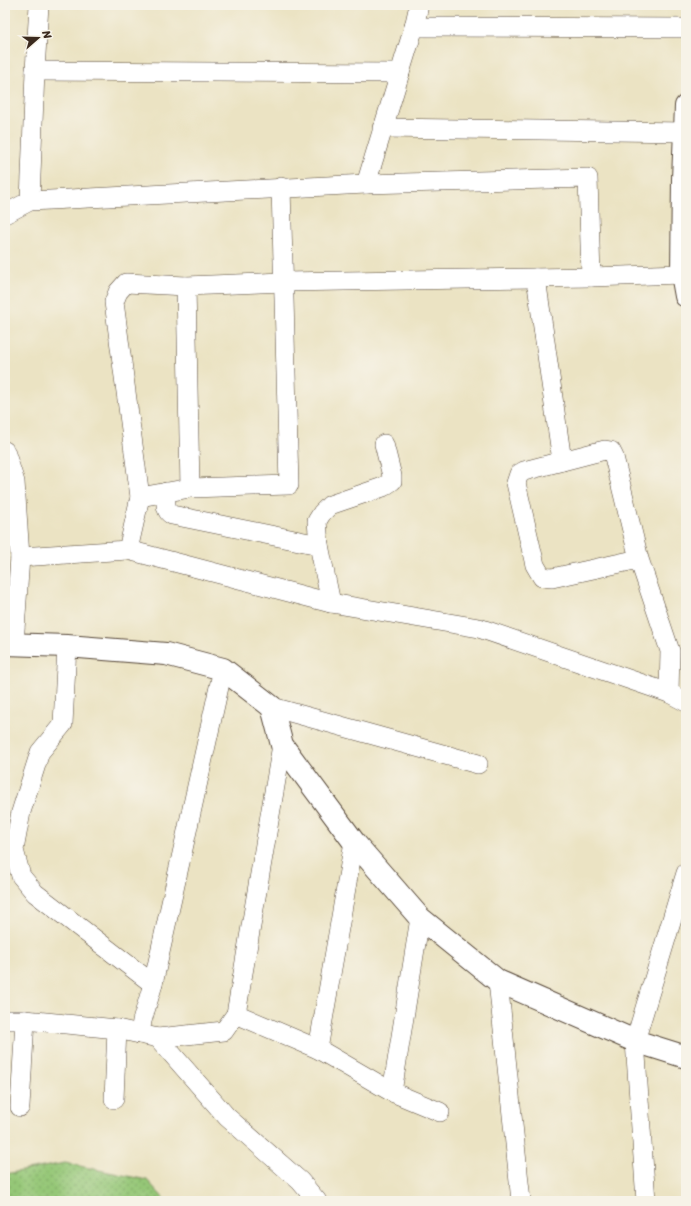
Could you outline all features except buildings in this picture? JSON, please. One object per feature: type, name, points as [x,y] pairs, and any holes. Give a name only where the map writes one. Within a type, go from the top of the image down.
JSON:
[{"type":"street","points":[[30,201],[35,71],[40,5]]},
{"type":"street","points":[[366,184],[414,27],[419,5]]},
{"type":"street","points":[[414,27],[686,28]]},
{"type":"street","points":[[35,71],[400,73]]},
{"type":"street","points":[[686,106],[683,179],[685,235],[682,274],[686,296]]},
{"type":"street","points":[[382,128],[686,132]]},
{"type":"street","points":[[5,214],[30,201],[281,187],[588,178],[591,277]]},
{"type":"street","points":[[140,497],[190,488],[289,486],[281,187]]},
{"type":"street","points":[[128,550],[140,497],[114,302],[118,292],[126,283],[186,286],[284,282],[682,274]]},
{"type":"street","points":[[536,278],[562,461]]},
{"type":"street","points":[[186,286],[190,488]]},
{"type":"street","points":[[331,602],[319,545],[317,521],[330,505],[383,487],[392,481],[384,444]]},
{"type":"street","points":[[639,559],[552,578],[542,578],[539,575],[535,565],[516,483],[519,474],[605,450],[611,451],[614,457],[639,559],[670,651],[668,693]]},
{"type":"street","points":[[5,451],[16,482],[20,557],[9,644],[67,646],[166,654],[223,669],[272,707],[478,764]]},
{"type":"street","points":[[166,492],[166,508],[172,515],[319,545]]},
{"type":"street","points":[[20,557],[128,550],[331,602],[479,628],[668,693],[686,702]]},
{"type":"street","points":[[67,646],[63,724],[40,752],[21,812],[14,850],[21,876],[35,893],[153,984]]},
{"type":"street","points":[[140,1034],[142,1021],[153,984],[223,669]]},
{"type":"street","points":[[272,707],[282,745],[354,842],[420,918],[498,981],[636,1041],[686,1057]]},
{"type":"street","points":[[5,1020],[25,1020],[117,1029],[158,1038],[224,1031],[236,1014],[282,745]]},
{"type":"street","points":[[318,1049],[354,842]]},
{"type":"street","points":[[646,1201],[636,1041],[686,873]]},
{"type":"street","points":[[392,1092],[420,918]]},
{"type":"street","points":[[498,981],[521,1201]]},
{"type":"street","points":[[236,1014],[318,1049],[392,1092],[440,1112]]},
{"type":"street","points":[[20,1107],[25,1020]]},
{"type":"street","points":[[114,1099],[117,1029]]},
{"type":"street","points":[[158,1038],[227,1117],[300,1181],[317,1201]]},
{"type":"green space","points":[[65,1163],[147,1180],[166,1201],[5,1201],[5,1174]]}]
